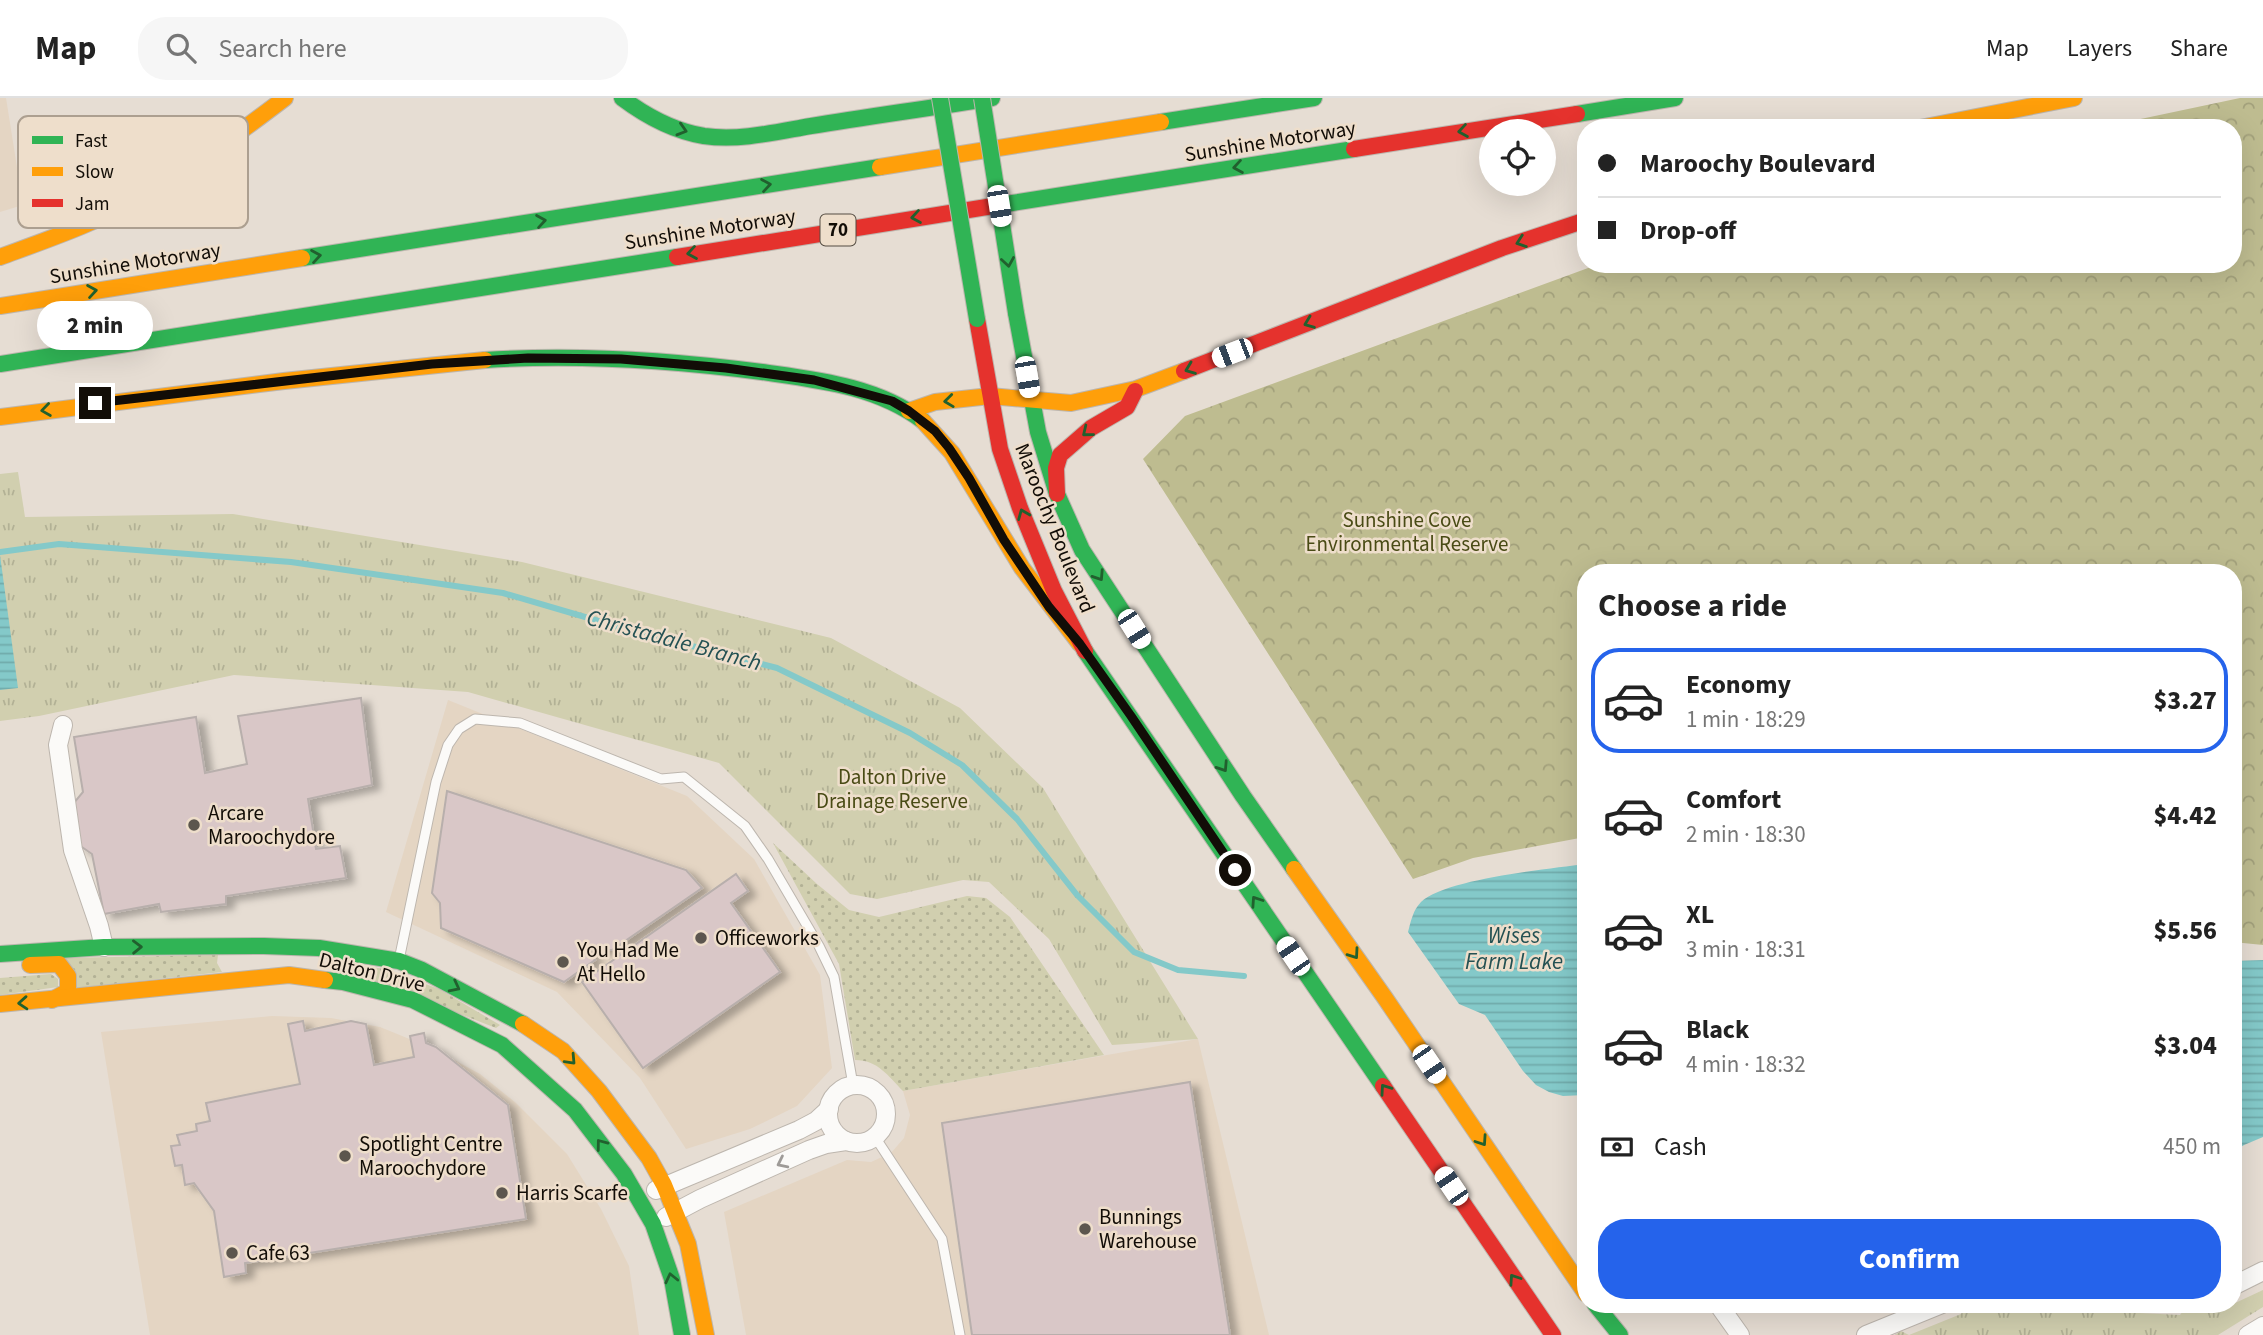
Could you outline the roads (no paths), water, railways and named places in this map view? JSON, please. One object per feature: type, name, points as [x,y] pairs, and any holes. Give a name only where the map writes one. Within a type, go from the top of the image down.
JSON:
[{"type":"main road","points":[[248,126],[285,98]]},
{"type":"main road","points":[[622,98],[664,124],[704,136],[724,138],[992,98]]},
{"type":"main road","name":"Maroochy Boulevard","points":[[940,98],[1000,450],[1054,591],[1080,644],[1553,1335]]},
{"type":"main road","name":"Maroochy Boulevard","points":[[982,98],[1031,401],[1057,494],[1082,550],[1206,742],[1385,998],[1577,1281]]},
{"type":"main road","name":"Sunshine Motorway","points":[[0,306],[1314,98]]},
{"type":"main road","name":"Sunshine Motorway","points":[[0,364],[1675,98]]},
{"type":"main road","points":[[1966,119],[2074,98]]},
{"type":"main road","points":[[909,411],[935,402],[989,396],[1071,402],[1136,388],[1502,248],[1577,222]]},
{"type":"main road","points":[[0,257],[77,228]]},
{"type":"main road","points":[[0,417],[119,400],[444,363],[528,358],[639,360],[814,380],[892,401],[935,431],[969,478],[1004,540],[1049,607],[1080,644]]},
{"type":"main road","points":[[1057,494],[1056,468],[1060,455],[1091,428],[1127,407],[1136,388]]},
{"type":"main road","points":[[264,946],[245,950],[238,956],[242,963],[291,963],[332,967],[343,982]]},
{"type":"main road","name":"Dalton Drive","points":[[0,954],[104,947],[319,948],[399,961],[422,970],[516,1019],[564,1051],[599,1091],[649,1158],[676,1211],[688,1244],[706,1335]]},
{"type":"main road","points":[[0,967],[58,964],[68,976],[68,991],[52,1000]]},
{"type":"main road","name":"Dalton Drive","points":[[0,1004],[289,975],[343,982],[413,1000],[502,1045],[575,1110],[640,1199],[653,1224],[672,1279],[682,1335]]},
{"type":"main road","points":[[1598,1313],[1611,1335]]},
{"type":"main road","points":[[1601,1313],[1620,1335]]},
{"type":"street","points":[[64,725],[58,745],[73,850],[104,947]]},
{"type":"street","points":[[640,1199],[664,1185],[737,1158],[816,1121],[829,1109],[836,1095],[852,1077],[871,1088],[884,1102],[886,1119],[875,1138],[861,1143],[846,1141],[826,1144],[808,1150],[653,1224]]},
{"type":"street","points":[[829,1109],[829,1123],[834,1132],[846,1141]]},
{"type":"street","points":[[2242,1282],[2263,1271]]},
{"type":"street","points":[[1724,1313],[1740,1335]]},
{"type":"street","points":[[1865,1335],[1920,1313]]},
{"type":"street","points":[[2248,1335],[2263,1326]]},
{"type":"lane","points":[[399,961],[436,782],[448,745],[459,729],[475,719],[520,723],[661,779],[684,777],[745,826],[768,859],[834,977],[852,1077]]},
{"type":"lane","points":[[875,1138],[943,1239],[960,1335]]},
{"type":"water","points":[[0,555],[18,688],[0,690]]},
{"type":"water","name":"Wises Farm Lake","points":[[1577,865],[1577,1095],[1563,1096],[1536,1085],[1523,1071],[1485,1015],[1459,1004],[1408,932],[1418,905],[1433,894],[1474,881]]},
{"type":"water","points":[[2263,960],[2263,1137],[2242,1146],[2242,961]]},
{"type":"waterway","name":"Christadale Branch","points":[[0,552],[59,544],[291,562],[503,593],[626,629],[777,668],[910,733],[962,765],[1017,819],[1077,895],[1134,952],[1178,970],[1244,976]]},
{"type":"place","name":"Arcare Maroochydore","points":[[194,825]]},
{"type":"place","name":"Officeworks","points":[[701,938]]},
{"type":"place","name":"You Had Me At Hello","points":[[563,962]]},
{"type":"place","name":"Spotlight Centre Maroochydore","points":[[345,1156]]},
{"type":"place","name":"Harris Scarfe","points":[[502,1193]]},
{"type":"place","name":"Bunnings Warehouse","points":[[1085,1229]]},
{"type":"place","name":"Cafe 63","points":[[232,1253]]},
{"type":"park label","name":"Sunshine Cove Environmental Reserve","points":[[1407,532]]},
{"type":"park label","name":"Dalton Drive Drainage Reserve","points":[[892,789]]}]
